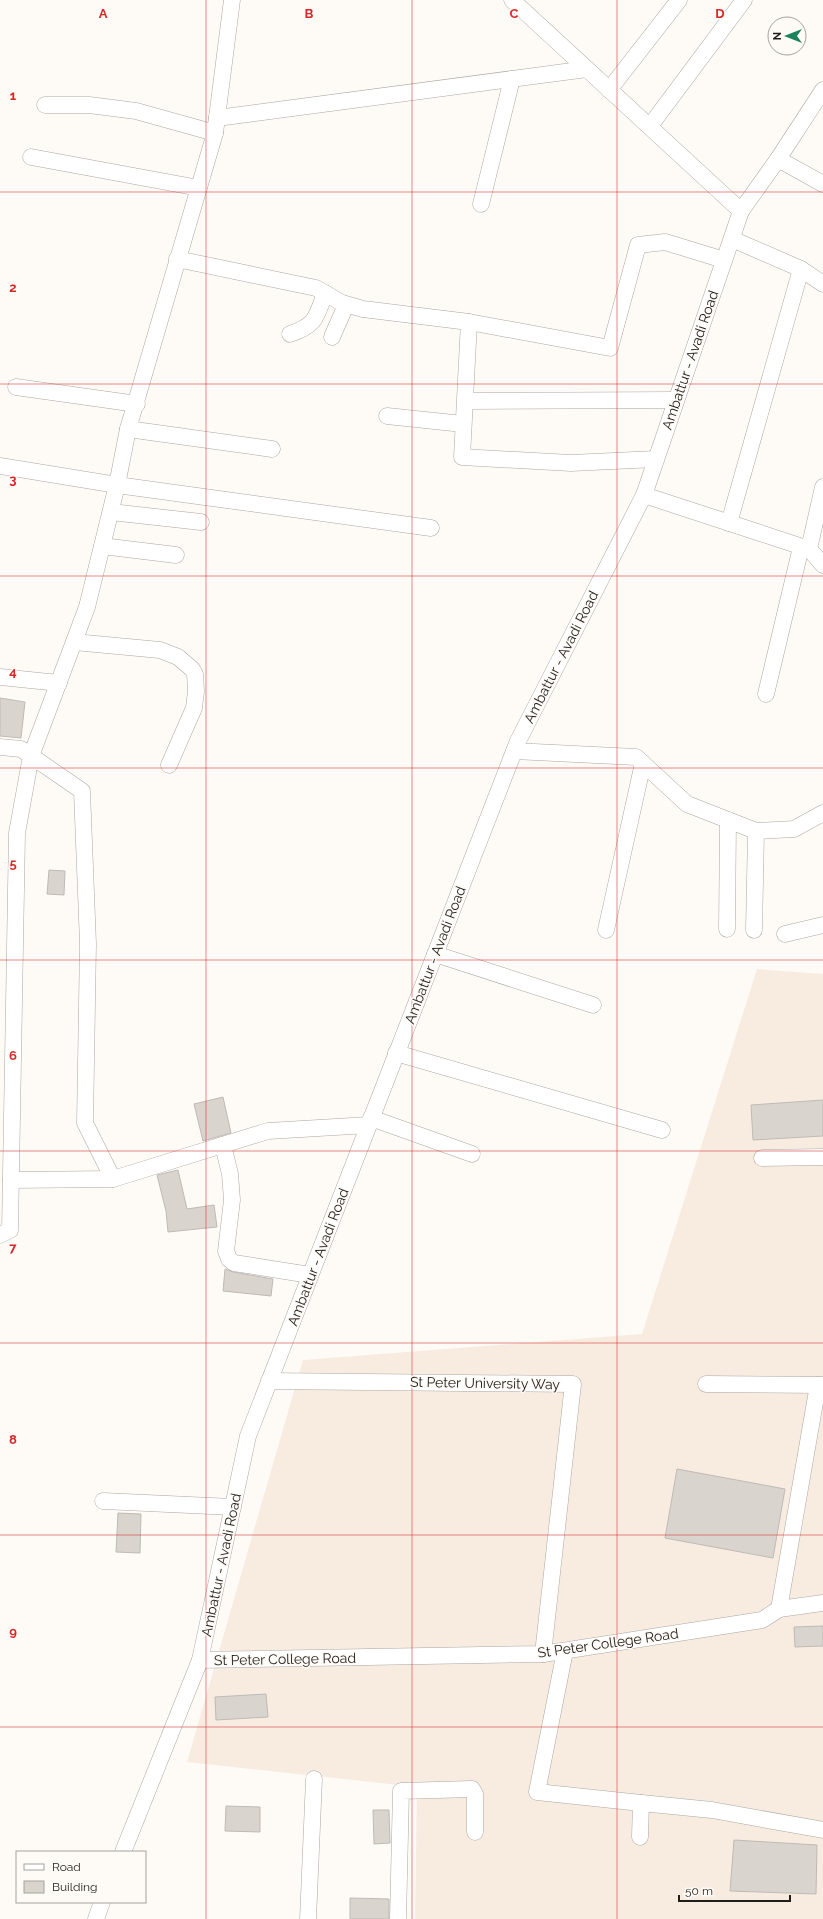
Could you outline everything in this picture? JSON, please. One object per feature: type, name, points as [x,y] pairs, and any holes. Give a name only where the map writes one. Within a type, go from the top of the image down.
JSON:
[{"type":"street","points":[[0,1235],[10,1230],[17,833],[31,756],[87,607],[111,512],[128,429],[137,404],[216,126],[232,0]]},
{"type":"street","points":[[512,0],[742,210]]},
{"type":"street","points":[[609,90],[679,0]]},
{"type":"street","points":[[650,126],[744,0]]},
{"type":"street","points":[[45,105],[89,105],[136,111],[216,126],[512,79],[587,69]]},
{"type":"street","points":[[481,204],[512,79]]},
{"type":"street","name":"Ambattur - Avadi Road","points":[[123,1851],[200,1660],[248,1436],[514,751],[644,495],[742,210],[818,106],[823,90]]},
{"type":"street","points":[[31,157],[199,188]]},
{"type":"street","points":[[778,159],[823,184]]},
{"type":"street","points":[[732,239],[801,269],[823,284]]},
{"type":"street","points":[[177,259],[316,288],[346,305],[363,310],[469,322],[610,348],[638,246],[665,242],[724,260]]},
{"type":"street","points":[[730,523],[801,269]]},
{"type":"street","points":[[290,334],[306,329],[316,317],[325,293]]},
{"type":"street","points":[[332,337],[346,305]]},
{"type":"street","points":[[469,322],[462,457],[571,463],[656,459]]},
{"type":"street","points":[[16,387],[137,404]]},
{"type":"street","points":[[466,401],[676,400]]},
{"type":"street","points":[[387,416],[464,424]]},
{"type":"street","points":[[128,429],[272,449]]},
{"type":"street","points":[[0,466],[117,485],[431,528]]},
{"type":"street","points":[[766,694],[823,487]]},
{"type":"street","points":[[644,495],[805,548],[823,565]]},
{"type":"street","points":[[111,512],[201,522]]},
{"type":"street","points":[[102,546],[176,555]]},
{"type":"street","points":[[74,642],[160,650],[178,657],[192,669],[195,674],[196,691],[194,708],[169,765]]},
{"type":"street","points":[[0,676],[59,683]]},
{"type":"street","points":[[0,747],[21,749],[82,791],[88,944],[86,1123],[113,1179]]},
{"type":"street","points":[[514,751],[636,757],[687,804],[756,831],[794,829],[823,813]]},
{"type":"street","points":[[606,930],[643,763]]},
{"type":"street","points":[[727,929],[728,820]]},
{"type":"street","points":[[754,930],[756,831]]},
{"type":"street","points":[[785,934],[823,925]]},
{"type":"street","points":[[435,954],[593,1005]]},
{"type":"street","points":[[396,1053],[662,1130]]},
{"type":"street","points":[[11,1180],[113,1179],[268,1131],[370,1121],[472,1154]]},
{"type":"street","points":[[223,1145],[230,1174],[232,1200],[226,1251],[229,1259],[234,1263],[310,1275]]},
{"type":"street","points":[[762,1158],[823,1157]]},
{"type":"street","name":"St Peter University Way","points":[[269,1381],[573,1384],[543,1654]]},
{"type":"street","points":[[706,1384],[821,1385],[779,1609],[823,1603]]},
{"type":"street","points":[[103,1500],[233,1507]]},
{"type":"street","name":"St Peter College Road","points":[[200,1660],[543,1654],[762,1620],[779,1609]]},
{"type":"street","points":[[565,1651],[537,1792],[712,1810],[823,1830]]},
{"type":"street","points":[[308,1919],[314,1779]]},
{"type":"street","points":[[398,1919],[401,1790],[472,1789],[475,1794],[475,1832]]},
{"type":"street","points":[[640,1836],[642,1803]]},
{"type":"street","points":[[96,1919],[102,1903]]},
{"type":"shaded area","points":[[757,969],[823,974],[823,1919],[415,1919],[417,1787],[187,1762],[303,1360],[642,1334]]},
{"type":"building","points":[[0,698],[25,702],[21,738],[0,736]]},
{"type":"building","points":[[49,870],[65,871],[64,895],[47,894]]},
{"type":"building","points":[[223,1097],[231,1133],[203,1141],[194,1104]]},
{"type":"building","points":[[823,1100],[823,1136],[753,1140],[751,1105]]},
{"type":"building","points":[[178,1170],[187,1209],[214,1205],[217,1227],[168,1232],[166,1211],[157,1175]]},
{"type":"building","points":[[225,1269],[233,1272],[273,1279],[271,1296],[223,1291]]},
{"type":"building","points":[[677,1469],[785,1489],[773,1558],[665,1538]]},
{"type":"building","points":[[118,1513],[141,1514],[140,1553],[116,1552]]},
{"type":"building","points":[[823,1626],[823,1646],[795,1647],[794,1627]]},
{"type":"building","points":[[266,1694],[268,1717],[216,1720],[215,1697]]},
{"type":"building","points":[[226,1806],[260,1807],[260,1832],[225,1831]]},
{"type":"building","points":[[373,1810],[389,1810],[390,1843],[374,1844]]},
{"type":"building","points":[[734,1840],[817,1845],[816,1894],[730,1891]]},
{"type":"building","points":[[350,1898],[389,1899],[389,1919],[350,1919]]}]
